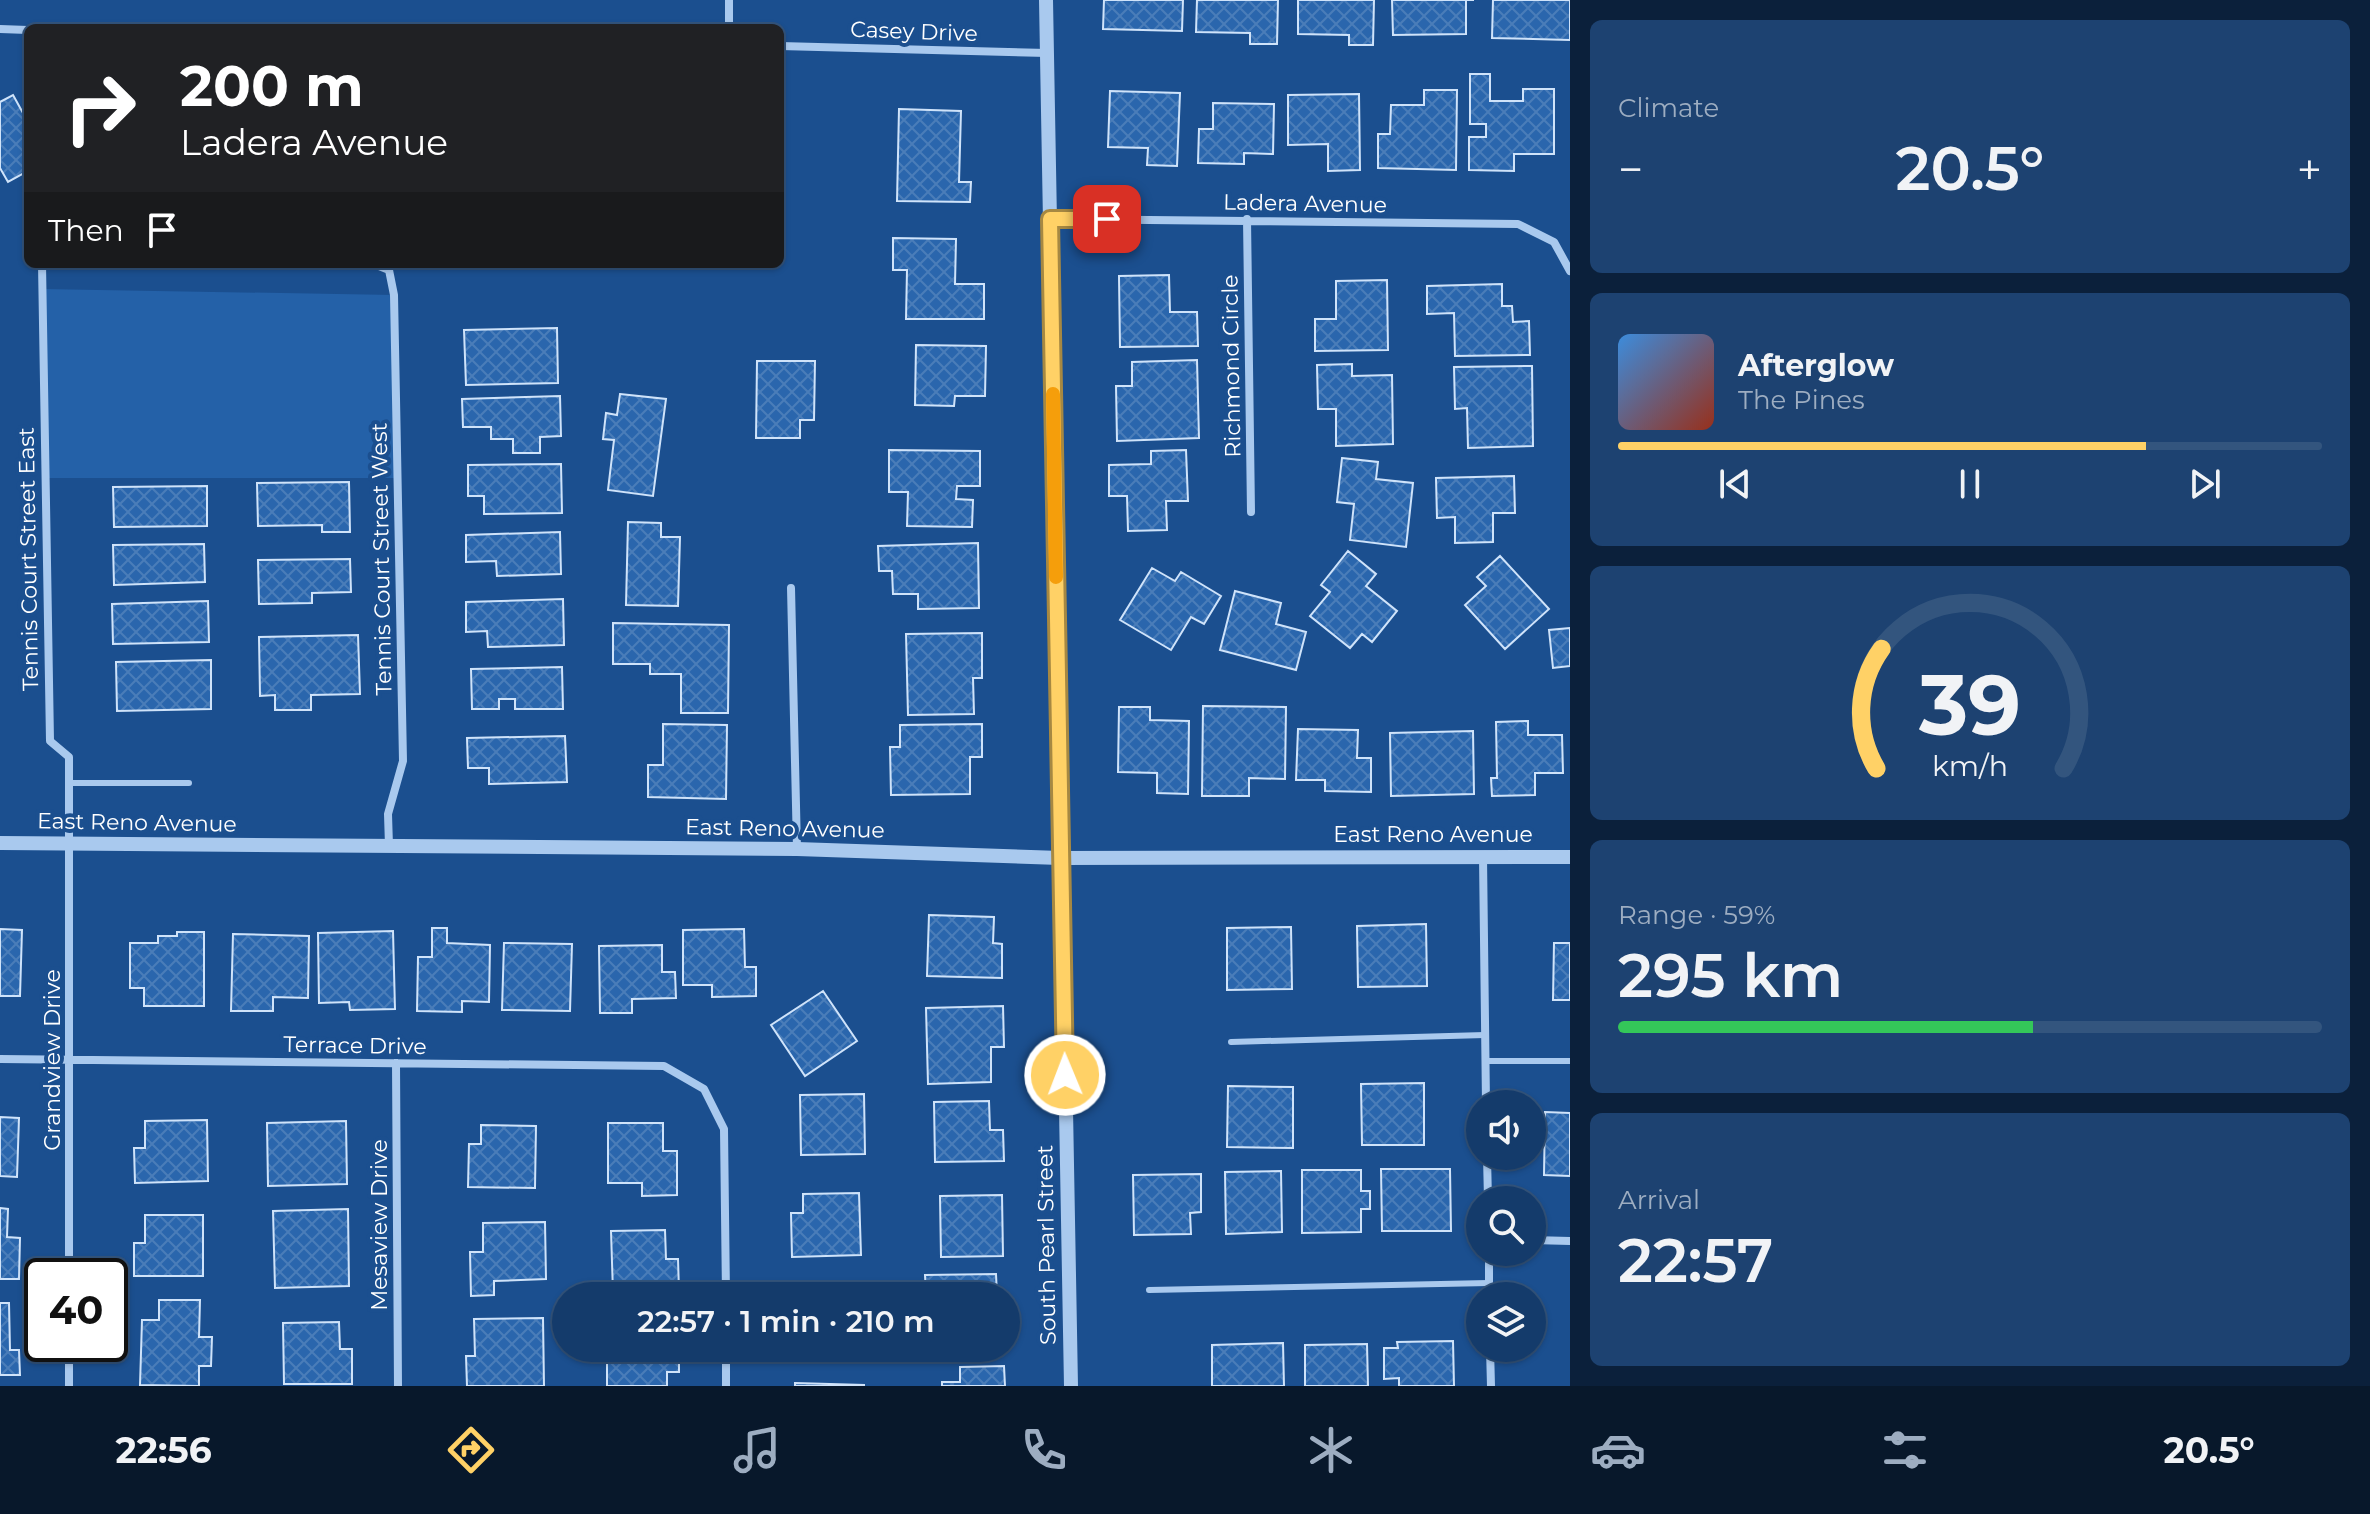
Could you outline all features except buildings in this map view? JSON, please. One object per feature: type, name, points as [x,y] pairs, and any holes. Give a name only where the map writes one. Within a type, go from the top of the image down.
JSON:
[{"type":"street","points":[[729,0],[729,24]]},
{"type":"street","name":"South Pearl Street","points":[[1046,0],[1071,1386]]},
{"type":"street","points":[[0,29],[24,30]]},
{"type":"street","name":"Casey Drive","points":[[784,46],[1047,53]]},
{"type":"street","name":"Ladera Avenue","points":[[1050,219],[1518,224],[1554,242],[1570,271]]},
{"type":"street","name":"Richmond Circle","points":[[1247,219],[1251,512]]},
{"type":"street","name":"Tennis Court Street East","points":[[42,268],[50,741],[69,757],[71,843]]},
{"type":"street","name":"Tennis Court Street West","points":[[384,268],[389,270],[394,295],[403,761],[388,814],[389,846]]},
{"type":"street","points":[[791,588],[797,849]]},
{"type":"street","name":"East Reno Avenue","points":[[0,843],[797,849],[1060,858],[1570,857]]},
{"type":"street","name":"Grandview Drive","points":[[69,1258],[71,843]]},
{"type":"street","points":[[1483,856],[1486,1090]]},
{"type":"street","name":"Terrace Drive","points":[[0,1059],[664,1066],[704,1089],[724,1129],[726,1282]]},
{"type":"street","name":"Mesaview Drive","points":[[396,1063],[398,1386]]},
{"type":"street","points":[[1546,1240],[1570,1241]]},
{"type":"street","points":[[69,1362],[69,1386]]},
{"type":"street","points":[[726,1362],[726,1386]]},
{"type":"street","points":[[1490,1362],[1491,1386]]},
{"type":"lane","points":[[70,783],[189,783]]},
{"type":"lane","points":[[1231,1042],[1485,1035]]},
{"type":"lane","points":[[1486,1061],[1570,1061]]},
{"type":"lane","points":[[1149,1290],[1466,1283]]},
{"type":"shaded area","points":[[41,289],[394,295],[398,478],[45,478]]},
{"type":"slow traffic","points":[[1053,394],[1056,577]]},
{"type":"route","points":[[1065,1075],[1050,219],[1107,219]]}]
